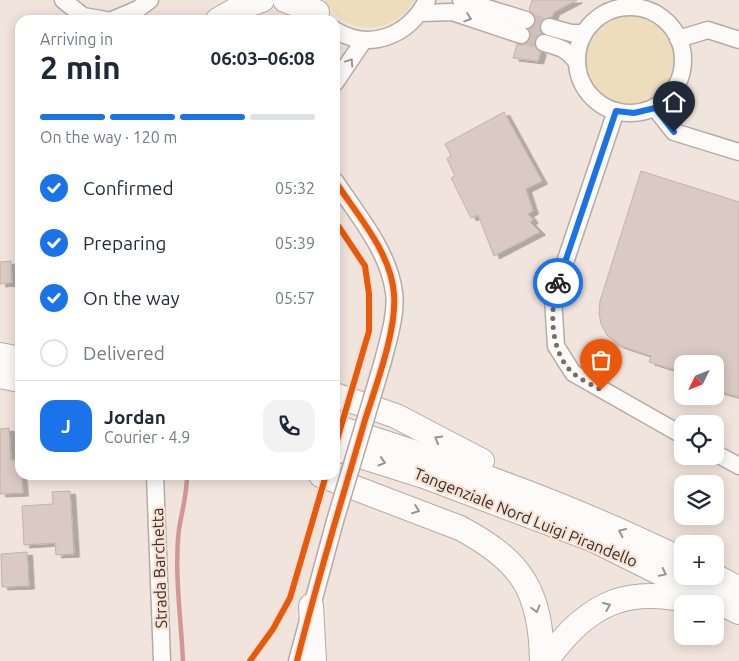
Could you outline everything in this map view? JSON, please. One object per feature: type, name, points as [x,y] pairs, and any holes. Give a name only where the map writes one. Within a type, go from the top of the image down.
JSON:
[{"type":"highway","points":[[227,15],[239,8],[262,0]]},
{"type":"highway","points":[[286,0],[318,11]]},
{"type":"highway","points":[[0,354],[15,354]]},
{"type":"highway","points":[[0,354],[15,358]]},
{"type":"highway","points":[[0,376],[15,379]]},
{"type":"highway","points":[[340,397],[396,416],[460,451],[501,468],[573,510]]},
{"type":"highway","name":"Tangenziale Nord Luigi Pirandello","points":[[340,430],[448,463],[573,510],[674,556]]},
{"type":"highway","name":"Tangenziale Nord Luigi Pirandello","points":[[340,450],[424,476],[594,540],[739,612]]},
{"type":"highway","points":[[334,480],[460,528],[481,539],[498,552],[514,566],[533,596],[539,616],[542,661]]},
{"type":"highway","points":[[724,581],[739,589]]},
{"type":"highway","points":[[546,661],[568,631],[594,611],[619,600],[651,595],[674,599]]},
{"type":"highway","points":[[311,606],[314,661]]},
{"type":"highway","points":[[724,612],[739,618]]},
{"type":"street","points":[[63,0],[82,15]]},
{"type":"street","points":[[124,15],[138,9],[150,0]]},
{"type":"street","points":[[340,32],[364,40],[379,39],[408,27],[424,7],[523,27],[461,0]]},
{"type":"street","points":[[622,8],[640,8],[662,18],[678,39],[682,57],[681,73],[669,96],[655,108],[634,113],[616,111],[605,107],[589,94],[579,74],[577,63],[579,44],[584,33],[603,14],[622,8]]},
{"type":"street","points":[[549,27],[571,33],[584,33]]},
{"type":"street","points":[[678,39],[708,30],[739,40]]},
{"type":"street","points":[[340,76],[364,40]]},
{"type":"street","points":[[544,43],[563,48],[571,53],[577,63]]},
{"type":"street","points":[[655,108],[674,132],[739,152]]},
{"type":"street","points":[[616,111],[553,298],[556,346],[573,373],[674,430]]},
{"type":"street","points":[[297,661],[311,606],[382,361],[392,318],[394,294],[389,271],[377,242],[340,188]]},
{"type":"street","points":[[724,458],[739,466]]},
{"type":"street","name":"Strada Barchetta","points":[[155,480],[162,661]]},
{"type":"shaded area","points":[[325,0],[414,0],[405,12],[382,26],[356,26],[344,21],[340,18],[340,15],[333,12]]},
{"type":"shaded area","points":[[630,15],[647,18],[662,28],[672,43],[675,60],[672,77],[662,92],[647,102],[630,105],[613,102],[598,92],[588,77],[585,60],[588,43],[598,28],[613,18]]},
{"type":"building","points":[[532,0],[577,0],[554,12],[552,17],[542,20],[539,25],[541,33],[534,41],[535,46],[541,52],[538,61],[513,58],[517,44],[523,45],[530,39],[529,29],[536,22],[534,14],[529,10]]},
{"type":"building","points":[[504,112],[542,181],[526,189],[533,211],[528,214],[533,220],[530,222],[540,232],[494,256],[478,215],[471,218],[451,178],[455,176],[447,159],[451,156],[445,144]]},
{"type":"building","points":[[641,171],[739,202],[739,397],[724,393],[724,355],[674,355],[674,370],[649,362],[651,356],[618,345],[607,335],[601,324],[599,313],[600,301]]},
{"type":"building","points":[[11,261],[12,283],[0,284],[0,262]]},
{"type":"building","points":[[9,428],[11,460],[15,460],[15,480],[22,480],[23,493],[0,494],[0,429]]},
{"type":"building","points":[[70,491],[74,554],[56,555],[55,543],[24,545],[22,506],[53,504],[52,492]]},
{"type":"building","points":[[27,552],[29,586],[2,587],[1,554]]},
{"type":"waterway","points":[[183,661],[177,562],[179,529],[187,480]]},
{"type":"tunnel","points":[[526,20],[549,27]]},
{"type":"tunnel","points":[[521,35],[544,43]]},
{"type":"cycle path","points":[[297,661],[330,540],[385,357],[394,308],[392,278],[387,263],[372,234],[340,188]]},
{"type":"cycle path","points":[[340,228],[365,266],[369,294],[369,331],[340,430]]},
{"type":"cycle path","points":[[250,661],[273,629],[290,598],[325,480]]},
{"type":"way so far","points":[[558,283],[553,298],[556,346],[573,373],[601,390]]},
{"type":"route","points":[[558,283],[616,111],[634,113],[655,108],[674,132]]}]
